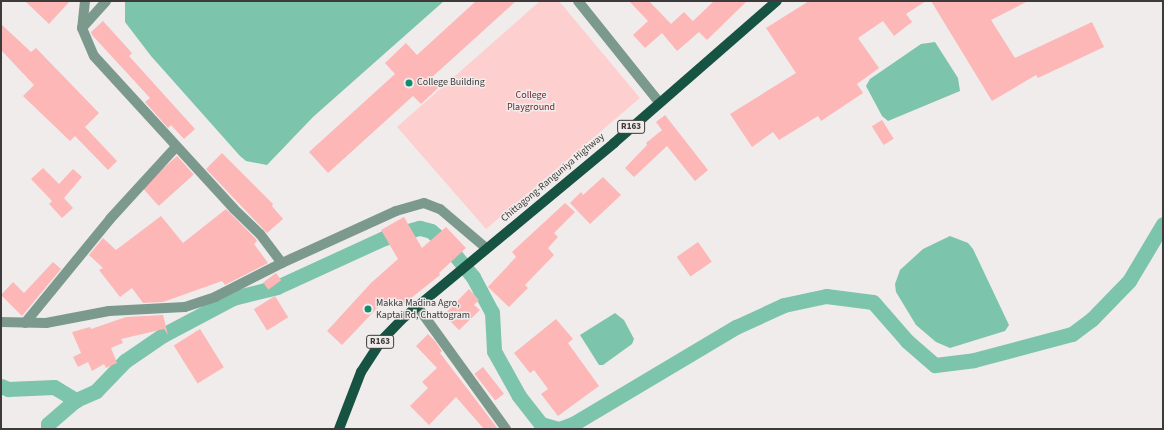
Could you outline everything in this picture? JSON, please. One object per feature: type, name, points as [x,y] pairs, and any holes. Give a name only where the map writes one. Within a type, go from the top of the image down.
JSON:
[{"type":"main road","name":"Chittagong-Ranguniya Highway","points":[[417,306],[777,1]]},
{"type":"main road","name":"R163","points":[[339,429],[361,372],[381,341],[417,306]]},
{"type":"street","points":[[85,1],[82,28],[94,56],[176,147],[260,234],[282,263]]},
{"type":"street","points":[[82,28],[106,1]]},
{"type":"street","points":[[578,1],[659,102]]},
{"type":"street","points":[[25,323],[110,219],[176,147]]},
{"type":"street","points":[[1,322],[46,323],[109,311],[185,307],[215,297],[282,263],[396,211],[424,203],[440,209],[484,250]]},
{"type":"street","points":[[417,306],[506,429]]},
{"type":"green space","name":"College Playground","points":[[540,1],[559,1],[640,98],[486,229],[397,127]]},
{"type":"shaded area","points":[[125,1],[444,1],[313,117],[267,165],[246,161],[240,156],[151,56],[125,22]]},
{"type":"shaded area","points":[[935,42],[958,78],[960,91],[888,121],[882,116],[866,86],[870,79],[921,44]]},
{"type":"shaded area","points":[[950,236],[968,243],[973,249],[1009,325],[1005,331],[950,348],[936,342],[916,325],[896,292],[895,284],[900,270],[923,249]]},
{"type":"shaded area","points":[[615,313],[624,320],[634,339],[632,344],[603,365],[599,365],[580,335]]},
{"type":"building","points":[[25,1],[70,1],[49,24]]},
{"type":"building","name":"College Building","points":[[476,1],[516,1],[430,79],[438,88],[421,104],[413,96],[328,173],[309,152],[395,74],[385,63],[406,43],[417,55]]},
{"type":"building","points":[[629,1],[649,1],[671,24],[684,12],[693,21],[714,1],[747,1],[707,40],[699,32],[677,51],[662,33],[645,48],[633,35],[648,21]]},
{"type":"building","points":[[809,1],[926,1],[906,14],[912,22],[894,36],[883,21],[858,38],[879,68],[857,84],[863,93],[821,121],[818,116],[779,140],[773,132],[752,147],[730,114],[796,73],[766,28]]},
{"type":"building","points":[[931,1],[1028,1],[991,20],[1015,58],[1092,22],[1104,47],[1038,78],[1036,75],[992,101]]},
{"type":"building","points":[[103,21],[132,53],[129,56],[195,129],[184,139],[171,125],[168,128],[145,102],[150,98],[92,35],[91,32]]},
{"type":"building","points":[[1,24],[31,52],[36,48],[99,113],[85,127],[117,161],[108,170],[75,136],[70,141],[23,96],[34,85],[1,50]]},
{"type":"building","points":[[665,115],[708,170],[695,181],[667,146],[634,177],[625,168],[647,145],[646,143],[662,130],[656,122]]},
{"type":"building","points":[[882,120],[894,139],[883,145],[872,126]]},
{"type":"building","points":[[222,153],[273,204],[272,206],[283,219],[267,233],[206,169]]},
{"type":"building","points":[[177,156],[194,175],[159,206],[142,187]]},
{"type":"building","points":[[43,168],[59,184],[73,169],[82,177],[64,198],[73,208],[62,218],[49,204],[52,201],[31,179]]},
{"type":"building","points":[[603,177],[621,195],[590,224],[570,203],[581,192],[583,195]]},
{"type":"building","points":[[565,203],[575,212],[554,233],[558,237],[548,248],[554,255],[525,285],[528,288],[509,307],[488,287],[516,257],[512,252]]},
{"type":"building","points":[[226,209],[255,238],[257,241],[254,244],[268,263],[225,285],[222,281],[163,302],[143,303],[132,288],[120,297],[99,270],[103,268],[89,255],[103,238],[116,250],[161,216],[183,243]]},
{"type":"building","points":[[404,217],[422,248],[446,227],[466,248],[439,273],[440,275],[400,307],[392,298],[383,308],[380,305],[342,345],[327,331],[371,283],[398,259],[381,230]]},
{"type":"building","points":[[698,242],[712,262],[690,277],[677,257]]},
{"type":"building","points":[[53,262],[61,269],[22,316],[1,295],[13,282],[24,293]]},
{"type":"building","points":[[276,273],[281,280],[268,290],[263,282]]},
{"type":"building","points":[[469,289],[479,300],[474,305],[480,310],[459,330],[444,315]]},
{"type":"building","points":[[275,296],[288,317],[267,330],[254,309]]},
{"type":"building","points":[[163,315],[168,335],[164,329],[121,339],[123,343],[111,348],[117,363],[106,368],[104,364],[92,371],[88,362],[78,367],[73,357],[81,353],[72,332],[90,327],[91,329],[126,317]]},
{"type":"building","points":[[556,319],[573,339],[568,343],[599,386],[558,416],[541,394],[548,389],[534,370],[530,373],[514,353]]},
{"type":"building","points":[[200,329],[224,367],[198,384],[174,345]]},
{"type":"building","points":[[428,334],[442,351],[440,353],[498,429],[484,429],[456,397],[429,425],[410,406],[428,388],[422,382],[437,368],[416,346]]},
{"type":"building","points":[[483,367],[504,394],[495,401],[474,374]]},
{"type":"waterway","points":[[1,386],[8,389],[54,387],[76,400],[96,391],[125,361],[163,335],[233,298],[277,287],[384,238],[420,228],[431,231],[446,244],[473,277],[492,312],[494,351],[519,396],[541,424],[559,429],[573,424],[736,327],[784,305],[826,296],[873,302],[907,341],[935,365],[974,360],[1072,334],[1092,319],[1129,281],[1163,224]]},
{"type":"waterway","points":[[48,429],[48,424],[76,400]]},
{"type":"place","name":"College Building","points":[[409,83]]},
{"type":"place","name":"Makka Madina Agro, Kaptai Rd, Chattogram","points":[[368,309]]}]
